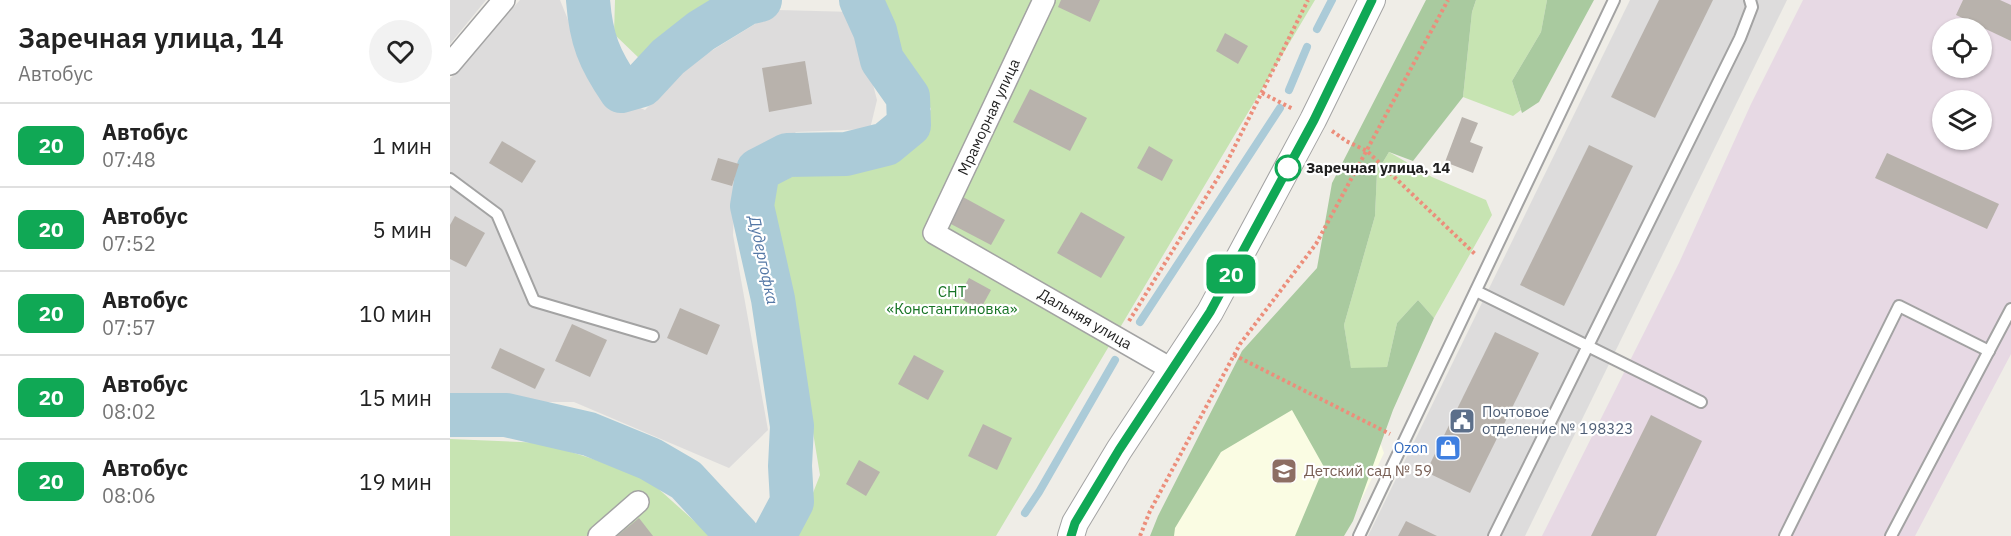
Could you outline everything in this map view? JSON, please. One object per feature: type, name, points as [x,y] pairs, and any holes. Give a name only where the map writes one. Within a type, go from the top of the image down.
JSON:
[{"type":"street","points":[[450,64],[504,0]]},
{"type":"street","name":"Мраморная улица","points":[[934,233],[1044,0]]},
{"type":"street","points":[[1071,536],[1075,523],[1119,450],[1210,312],[1287,170],[1372,0]]},
{"type":"street","name":"Дальняя улица","points":[[934,233],[1173,370]]},
{"type":"street","points":[[599,536],[638,502]]},
{"type":"lane","points":[[1359,536],[1614,0]]},
{"type":"lane","points":[[1494,536],[1740,38],[1752,7],[1750,0]]},
{"type":"lane","points":[[450,179],[497,214],[534,301],[653,336]]},
{"type":"lane","points":[[1476,291],[1701,402]]},
{"type":"lane","points":[[1785,536],[1899,306],[1989,351]]},
{"type":"lane","points":[[1891,536],[2011,309]]},
{"type":"path","points":[[1120,338],[1224,168],[1308,0]]},
{"type":"path","points":[[1140,536],[1150,511],[1234,355],[1269,303],[1316,244],[1448,0]]},
{"type":"path","points":[[1262,93],[1300,113]]},
{"type":"path","points":[[1329,129],[1346,141],[1367,151],[1487,266]]},
{"type":"path","points":[[1234,355],[1404,441]]},
{"type":"shaded area","points":[[450,0],[486,0],[450,44]]},
{"type":"shaded area","points":[[520,0],[560,0],[596,89],[645,110],[690,64],[778,10],[854,12],[877,100],[870,129],[796,132],[735,183],[733,235],[768,430],[729,468],[574,402],[450,402],[450,79]]},
{"type":"shaded area","points":[[1630,0],[1787,0],[1525,536],[1368,536]]},
{"type":"shaded area","points":[[1803,0],[2011,0],[2011,354],[1915,536],[1542,536],[1679,263],[1751,104]]},
{"type":"shaded area","name":"Детский сад № 59","points":[[1247,370],[1377,434],[1384,453],[1344,536],[1162,536]]},
{"type":"green space","points":[[615,0],[719,0],[641,60],[614,34]]},
{"type":"green space","name":"СНТ «Константиновка»","points":[[881,0],[1315,0],[996,536],[792,536],[802,521],[820,475],[793,310],[769,201],[779,173],[846,168],[911,147],[931,109],[899,52]]},
{"type":"green space","points":[[1426,0],[1476,0],[1472,12],[1463,97],[1413,161],[1389,152],[1377,172],[1375,216],[1344,325],[1351,368],[1387,367],[1397,323],[1418,300],[1434,318],[1393,410],[1353,521],[1344,536],[1295,536],[1324,467],[1292,410],[1221,452],[1175,528],[1174,536],[1150,536],[1242,351],[1317,268],[1332,183]]},
{"type":"green space","points":[[1476,0],[1547,0],[1541,32],[1512,81],[1521,110],[1513,116],[1463,97],[1472,12]]},
{"type":"green space","points":[[1547,0],[1594,0],[1539,102],[1522,113],[1512,81],[1541,32]]},
{"type":"green space","points":[[1389,152],[1432,177],[1486,200],[1492,215],[1434,318],[1418,300],[1397,323],[1387,367],[1351,369],[1344,325],[1375,216],[1377,172]]},
{"type":"green space","points":[[450,439],[543,443],[643,475],[711,536],[450,536]]},
{"type":"building","points":[[1061,0],[1100,0],[1090,22],[1058,7]]},
{"type":"building","points":[[1659,0],[1713,0],[1655,118],[1611,97]]},
{"type":"building","points":[[1963,0],[2000,0],[2011,5],[2011,41],[1992,32],[1992,18],[1962,18],[1956,15]]},
{"type":"building","points":[[1225,33],[1248,46],[1238,64],[1216,51]]},
{"type":"building","points":[[805,61],[812,104],[769,112],[762,68]]},
{"type":"building","points":[[1030,89],[1087,118],[1070,151],[1013,122]]},
{"type":"building","points":[[1462,117],[1478,123],[1470,142],[1483,147],[1473,173],[1445,162]]},
{"type":"building","points":[[502,141],[536,161],[522,183],[489,163]]},
{"type":"building","points":[[1589,145],[1633,166],[1564,306],[1520,285]]},
{"type":"building","points":[[1149,146],[1173,160],[1162,181],[1137,168]]},
{"type":"building","points":[[1887,153],[1999,204],[1987,229],[1875,178]]},
{"type":"building","points":[[718,158],[739,164],[732,186],[711,180]]},
{"type":"building","points":[[963,197],[1005,220],[991,245],[949,223]]},
{"type":"building","points":[[1081,212],[1125,237],[1101,278],[1057,253]]},
{"type":"building","points":[[455,216],[485,233],[466,267],[450,259],[450,225]]},
{"type":"building","points":[[969,278],[991,290],[980,310],[958,297]]},
{"type":"building","points":[[680,308],[720,325],[707,355],[667,338]]},
{"type":"building","points":[[572,324],[607,340],[590,377],[555,361]]},
{"type":"building","points":[[1495,332],[1539,353],[1470,493],[1426,472]]},
{"type":"building","points":[[500,348],[545,369],[535,389],[491,368]]},
{"type":"building","points":[[914,355],[944,371],[928,400],[898,384]]},
{"type":"building","points":[[1651,415],[1702,441],[1656,536],[1591,536]]},
{"type":"building","points":[[983,424],[1012,438],[997,470],[968,456]]},
{"type":"building","points":[[859,460],[880,472],[866,496],[846,484]]},
{"type":"building","points":[[639,518],[653,536],[617,536]]},
{"type":"building","points":[[1406,521],[1437,536],[1398,536]]},
{"type":"waterway","name":"Дудергофка","points":[[588,0],[591,26],[597,48],[621,91],[642,85],[668,57],[701,31],[747,3],[760,0]]},
{"type":"waterway","name":"Дудергофка","points":[[774,536],[792,502],[790,466],[792,426],[773,299],[752,206],[758,170],[787,155],[846,154],[886,144],[909,125],[908,97],[882,60],[875,31],[861,0]]},
{"type":"waterway","points":[[1317,29],[1332,0]]},
{"type":"waterway","points":[[1289,90],[1307,47]]},
{"type":"waterway","points":[[1140,322],[1280,108]]},
{"type":"waterway","points":[[1025,513],[1115,360]]},
{"type":"waterway","name":"Дудергофка","points":[[450,415],[506,415],[589,434],[650,459],[686,480],[738,536]]},
{"type":"bus line","name":"20","points":[[1071,536],[1075,523],[1119,450],[1210,312],[1314,120],[1372,0]]},
{"type":"place","name":"Заречная улица, 14","points":[[1288,168]]},
{"type":"place","name":"Почтовое отделение № 198323","points":[[1462,421]]},
{"type":"place","name":"Ozon","points":[[1448,448]]},
{"type":"place","name":"Детский сад № 59","points":[[1284,471]]}]
